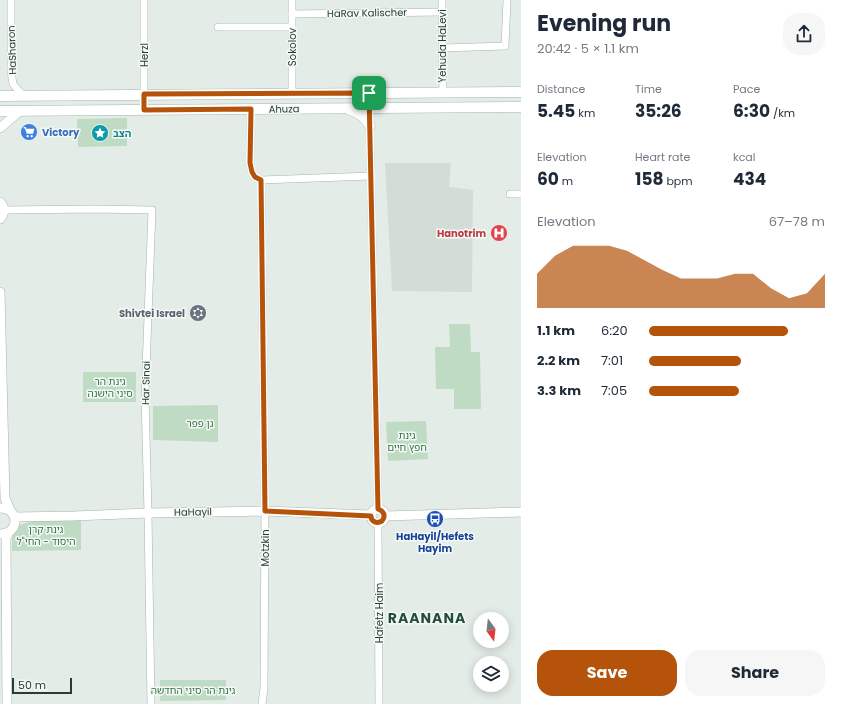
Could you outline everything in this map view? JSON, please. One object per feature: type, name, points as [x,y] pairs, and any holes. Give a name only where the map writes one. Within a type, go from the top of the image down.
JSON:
[{"type":"main road","name":"Ahuza","points":[[0,96],[521,92]]},
{"type":"main road","name":"Ahuza","points":[[0,111],[521,107]]},
{"type":"main road","points":[[342,108],[354,111],[366,119],[370,126]]},
{"type":"street","name":"HaSharon","points":[[11,0],[11,71],[13,84],[24,96]]},
{"type":"street","name":"Herzl","points":[[144,0],[144,110]]},
{"type":"street","name":"Sokolov","points":[[292,0],[292,93]]},
{"type":"street","name":"Yehuda HaLevi","points":[[442,0],[443,92]]},
{"type":"street","points":[[442,48],[505,46],[507,0]]},
{"type":"street","name":"HaRav Kalischer","points":[[292,14],[442,12]]},
{"type":"street","points":[[218,27],[292,27]]},
{"type":"street","points":[[369,93],[375,512],[382,511],[384,514],[381,520],[521,512]]},
{"type":"street","points":[[251,109],[250,163],[255,177],[261,180],[371,176]]},
{"type":"street","points":[[0,128],[20,111]]},
{"type":"street","name":"Motzkin","points":[[261,180],[265,511],[264,688],[262,704]]},
{"type":"street","points":[[510,194],[521,194]]},
{"type":"street","points":[[0,219],[3,216],[2,206]]},
{"type":"street","name":"Har Sinai","points":[[2,206],[152,210],[145,396],[151,704]]},
{"type":"street","points":[[0,292],[5,498],[15,522],[14,526],[4,533],[6,538],[7,704]]},
{"type":"street","name":"HaHayil","points":[[0,508],[6,508],[12,514],[74,516],[265,511],[375,512]]},
{"type":"street","name":"Hafetz Haim","points":[[379,704],[381,520]]},
{"type":"shaded area","points":[[385,163],[451,163],[449,187],[473,190],[472,292],[392,291]]},
{"type":"green space","points":[[127,118],[127,146],[78,147],[77,119]]},
{"type":"green space","points":[[449,324],[470,324],[471,352],[480,352],[481,409],[454,409],[454,389],[436,389],[435,347],[450,347]]},
{"type":"green space","name":"גינת הר סיני הישנה","points":[[83,372],[136,372],[136,402],[83,402]]},
{"type":"green space","name":"גן פפר","points":[[218,405],[218,442],[153,440],[153,406]]},
{"type":"green space","name":"גינת חפץ חיים","points":[[426,421],[428,459],[388,461],[386,422]]},
{"type":"green space","name":"גינת קרן היסוד - החי\"ל","points":[[35,520],[81,520],[81,550],[12,551],[12,539],[17,526]]},
{"type":"green space","name":"גינת הר סיני החדשה","points":[[160,680],[226,680],[226,700],[160,701]]},
{"type":"place","name":"Victory","points":[[29,132]]},
{"type":"place","name":"הצב","points":[[100,133]]},
{"type":"place","name":"Hanotrim","points":[[499,233]]},
{"type":"place","name":"Shivtei Israel","points":[[198,313]]},
{"type":"place","name":"HaHayil/Hefets Hayim","points":[[435,519]]},
{"type":"district","name":"RAANANA","points":[[427,618]]},
{"type":"route","points":[[369,93],[378,509],[382,511],[385,516],[382,521],[376,523],[372,520],[371,516],[265,511],[261,180],[255,177],[250,163],[251,109],[144,110],[144,94],[369,93]]}]
